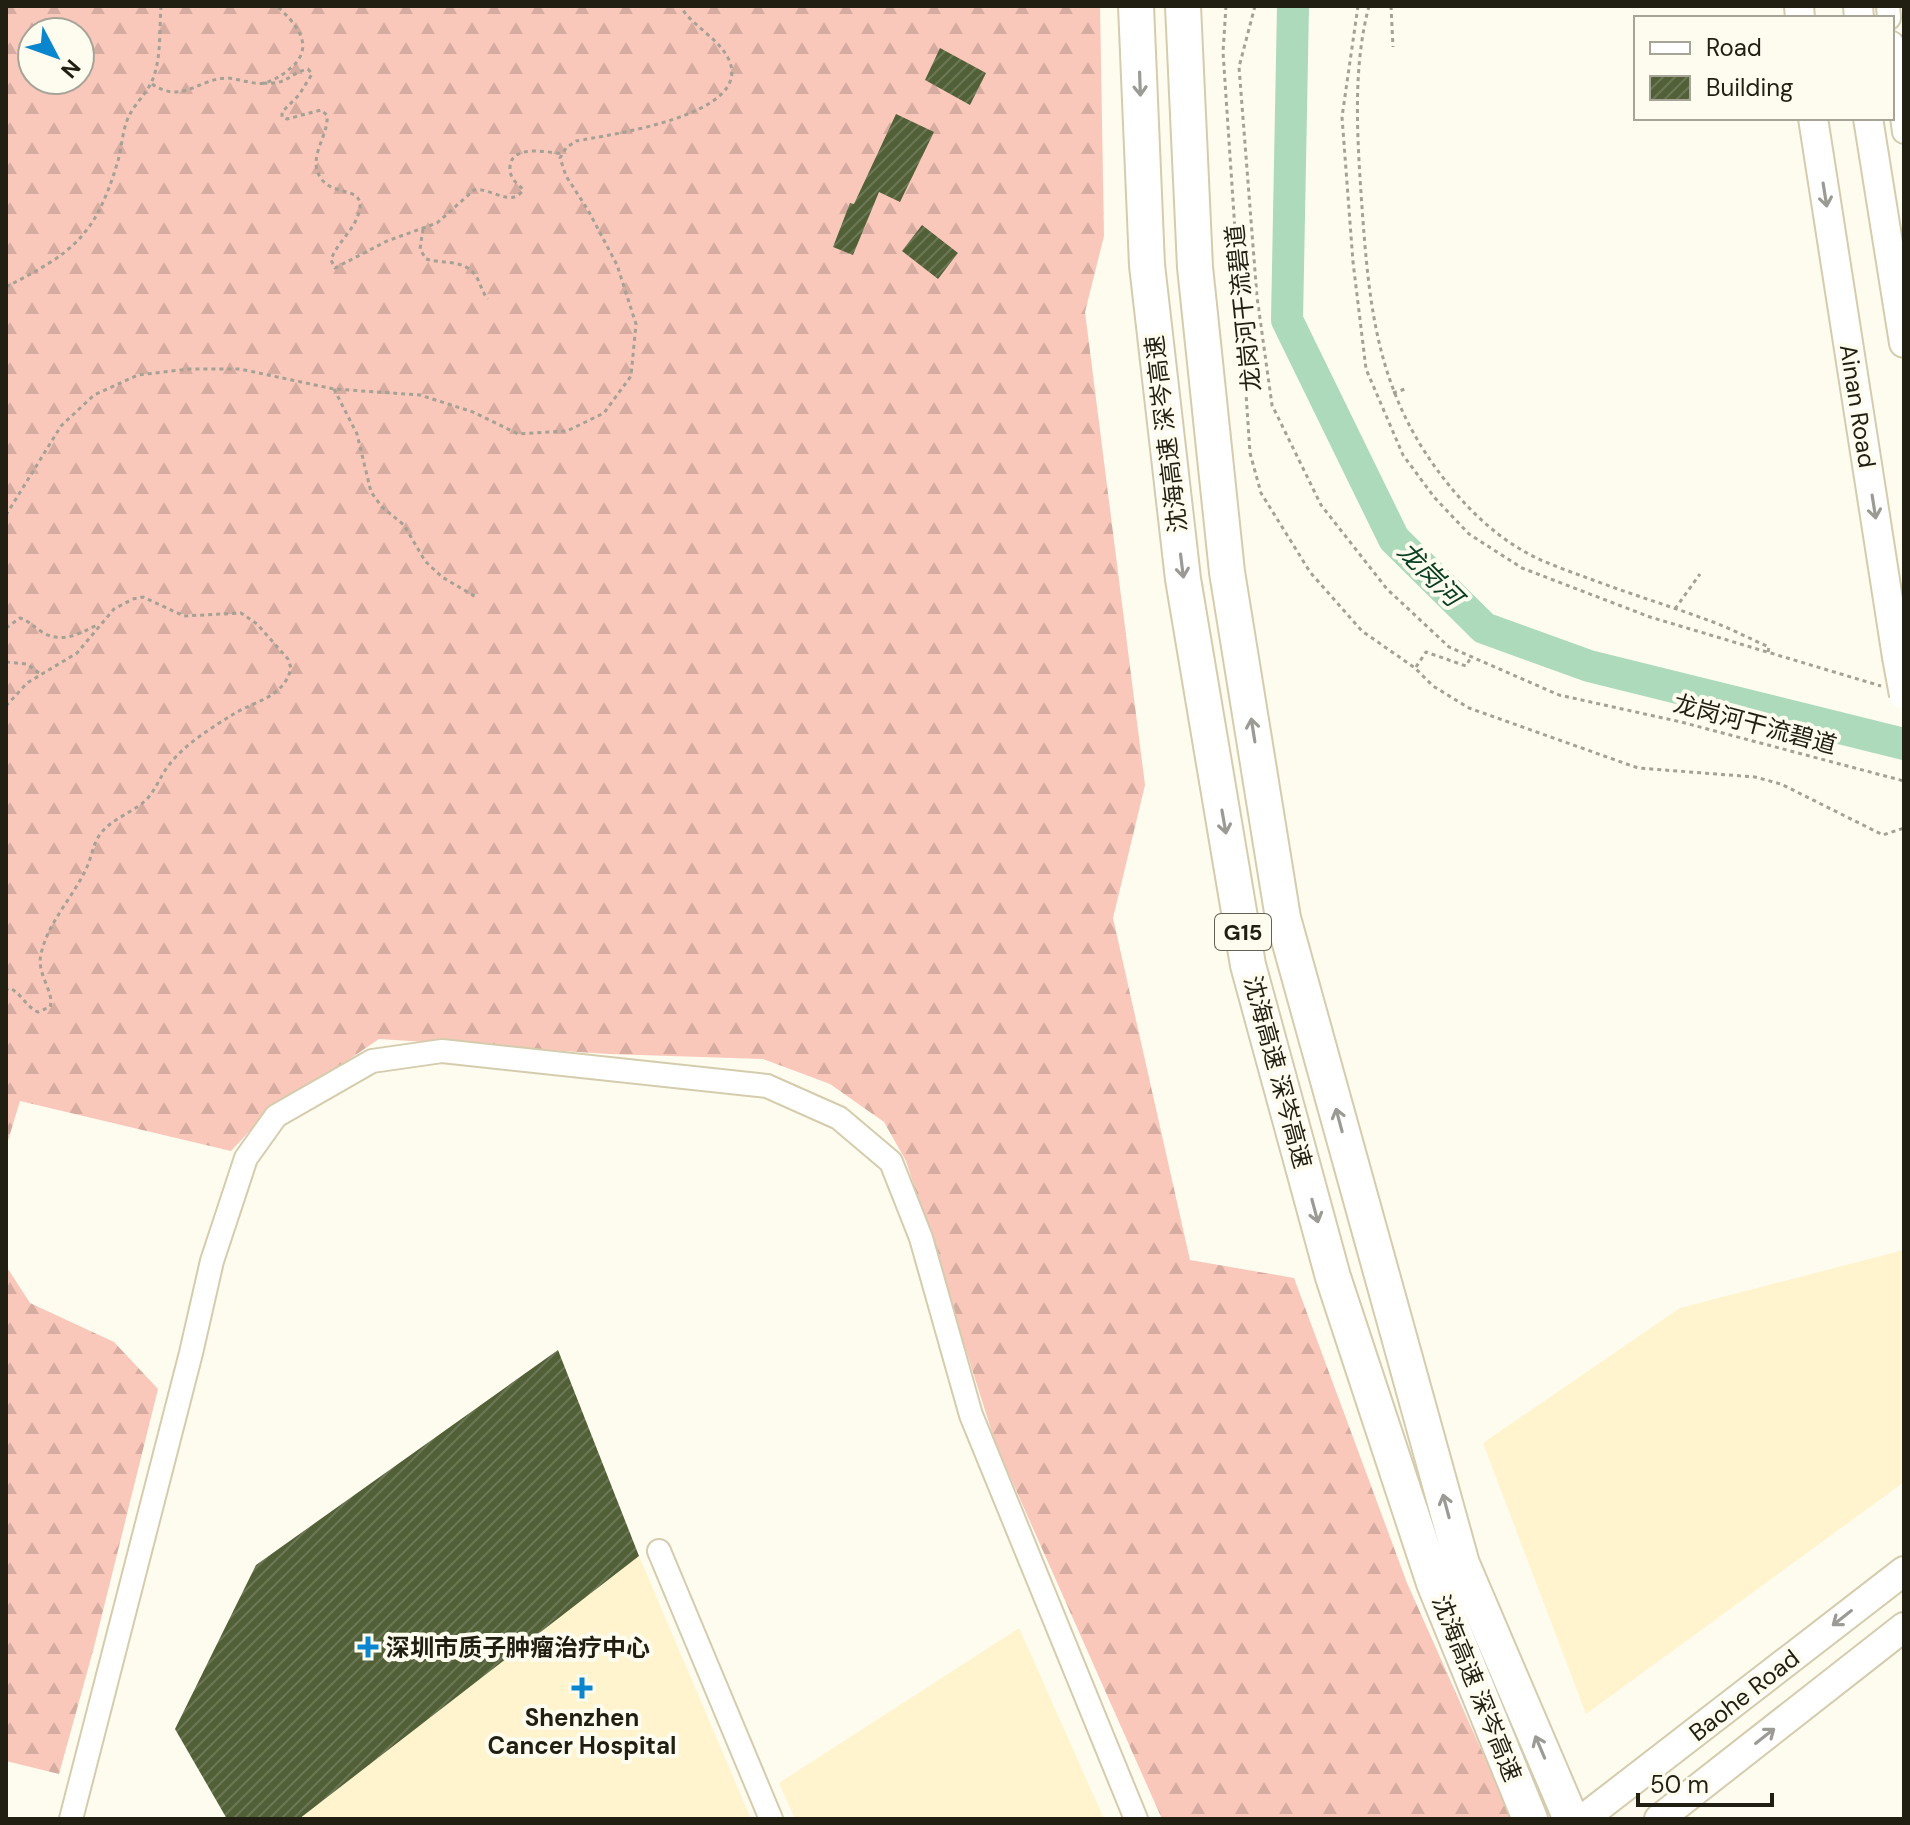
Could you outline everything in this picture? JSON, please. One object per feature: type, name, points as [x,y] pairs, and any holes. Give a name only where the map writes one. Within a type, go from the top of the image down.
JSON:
[{"type":"highway","name":"沈海高速 深岑高速","points":[[1136,6],[1147,265],[1179,548],[1248,965],[1333,1277],[1434,1583],[1530,1819]]},
{"type":"highway","name":"沈海高速 深岑高速","points":[[1183,6],[1195,267],[1227,572],[1283,918],[1462,1564],[1571,1819]]},
{"type":"main road","name":"Ainan Road","points":[[1813,120],[1897,657],[1898,692]]},
{"type":"main road","points":[[1868,120],[1904,343]]},
{"type":"main road","name":"Baohe Road","points":[[1583,1819],[1904,1571]]},
{"type":"main road","name":"Baohe Road","points":[[1659,1819],[1904,1627]]},
{"type":"street","points":[[1894,58],[1904,132]]},
{"type":"street","points":[[71,1819],[212,1261],[246,1158],[276,1116],[372,1061],[442,1051],[767,1086],[839,1118],[891,1162],[921,1238],[971,1415],[1136,1819]]},
{"type":"street","points":[[659,1551],[771,1819]]},
{"type":"path","points":[[6,287],[42,269],[83,238],[106,201],[128,117],[151,83],[158,51],[161,6]]},
{"type":"path","points":[[263,83],[275,79],[293,66],[303,49],[300,31],[277,6]]},
{"type":"path","points":[[6,515],[61,426],[94,395],[138,375],[189,369],[240,369],[334,389],[420,395],[473,412],[518,434],[567,431],[604,413],[631,376],[636,324],[617,265],[560,158],[576,141],[662,124],[696,113],[724,89],[730,81],[729,60],[680,6]]},
{"type":"path","points":[[1226,6],[1223,52],[1250,453],[1261,493],[1310,572],[1362,631],[1415,668],[1433,686],[1469,708],[1638,768],[1755,777],[1781,784],[1883,835],[1904,828]]},
{"type":"path","name":"龙岗河干流碧道","points":[[1255,6],[1239,67],[1257,297],[1272,405],[1321,505],[1387,589],[1449,647],[1559,695],[1681,722],[1904,781]]},
{"type":"path","points":[[1358,6],[1342,117],[1353,262],[1366,369],[1403,455],[1434,497],[1469,534],[1522,568],[1650,617],[1898,692]]},
{"type":"path","points":[[1369,6],[1359,80],[1358,152],[1366,266],[1380,351],[1403,417],[1434,466],[1460,498],[1496,532],[1521,550],[1551,564],[1717,623],[1769,647],[1768,654]]},
{"type":"path","points":[[1391,6],[1393,47]]},
{"type":"path","points":[[151,83],[164,92],[175,93],[227,78],[279,85],[308,69],[312,74],[299,95],[282,112],[282,117],[287,119],[321,110],[327,115],[328,123],[318,152],[317,168],[323,180],[333,189],[356,193],[360,197],[357,219],[333,254],[332,266],[339,268],[368,249],[446,218],[474,190],[482,189],[515,198],[523,189],[512,178],[510,169],[510,162],[517,154],[527,151],[563,154]]},
{"type":"path","points":[[423,229],[420,249],[426,259],[465,266],[476,276],[482,293],[488,299]]},
{"type":"path","points":[[1393,393],[1408,388]]},
{"type":"path","points":[[334,389],[357,434],[371,492],[382,507],[404,525],[425,561],[442,577],[476,597]]},
{"type":"path","points":[[1675,609],[1700,574]]},
{"type":"path","points":[[6,706],[27,683],[77,653],[114,609],[143,597],[184,616],[241,613],[257,624],[288,659],[291,668],[283,687],[256,705],[232,715],[179,754],[147,799],[102,833],[41,954],[40,970],[52,1001],[50,1007],[38,1012],[25,1004],[16,991],[6,990]]},
{"type":"path","points":[[6,628],[14,619],[20,618],[42,633],[64,638],[100,623]]},
{"type":"path","points":[[1415,668],[1426,652],[1466,666],[1471,657]]},
{"type":"path","points":[[6,662],[27,664],[41,673]]},
{"type":"shaded area","points":[[1904,1250],[1904,1482],[1586,1714],[1483,1443],[1680,1308]]},
{"type":"shaded area","name":"Shenzhen Cancer Hospital","points":[[638,1556],[751,1819],[299,1819]]},
{"type":"shaded area","points":[[1019,1628],[1104,1819],[795,1819],[779,1783]]},
{"type":"green space","points":[[6,6],[1100,6],[1104,236],[1085,312],[1145,785],[1113,918],[1190,1260],[1294,1278],[1407,1583],[1512,1819],[1162,1819],[996,1445],[906,1161],[884,1122],[830,1084],[763,1059],[609,1054],[379,1039],[260,1120],[231,1151],[20,1101],[6,1147]]},
{"type":"green space","points":[[6,1266],[30,1303],[114,1342],[158,1389],[59,1774],[6,1761]]},
{"type":"building","points":[[940,48],[986,73],[970,105],[925,80]]},
{"type":"building","points":[[896,114],[934,132],[900,202],[879,192],[853,255],[833,247],[850,203],[854,204]]},
{"type":"building","points":[[922,225],[958,253],[938,279],[902,251]]},
{"type":"building","name":"深圳市质子肿瘤治疗中心","points":[[558,1350],[639,1556],[299,1819],[227,1819],[175,1729],[256,1565]]},
{"type":"waterway","name":"龙岗河","points":[[1293,6],[1287,320],[1394,539],[1484,628],[1589,666],[1904,744]]},
{"type":"place","name":"深圳市质子肿瘤治疗中心","points":[[368,1647]]},
{"type":"place","name":"Shenzhen Cancer Hospital","points":[[582,1688]]}]
